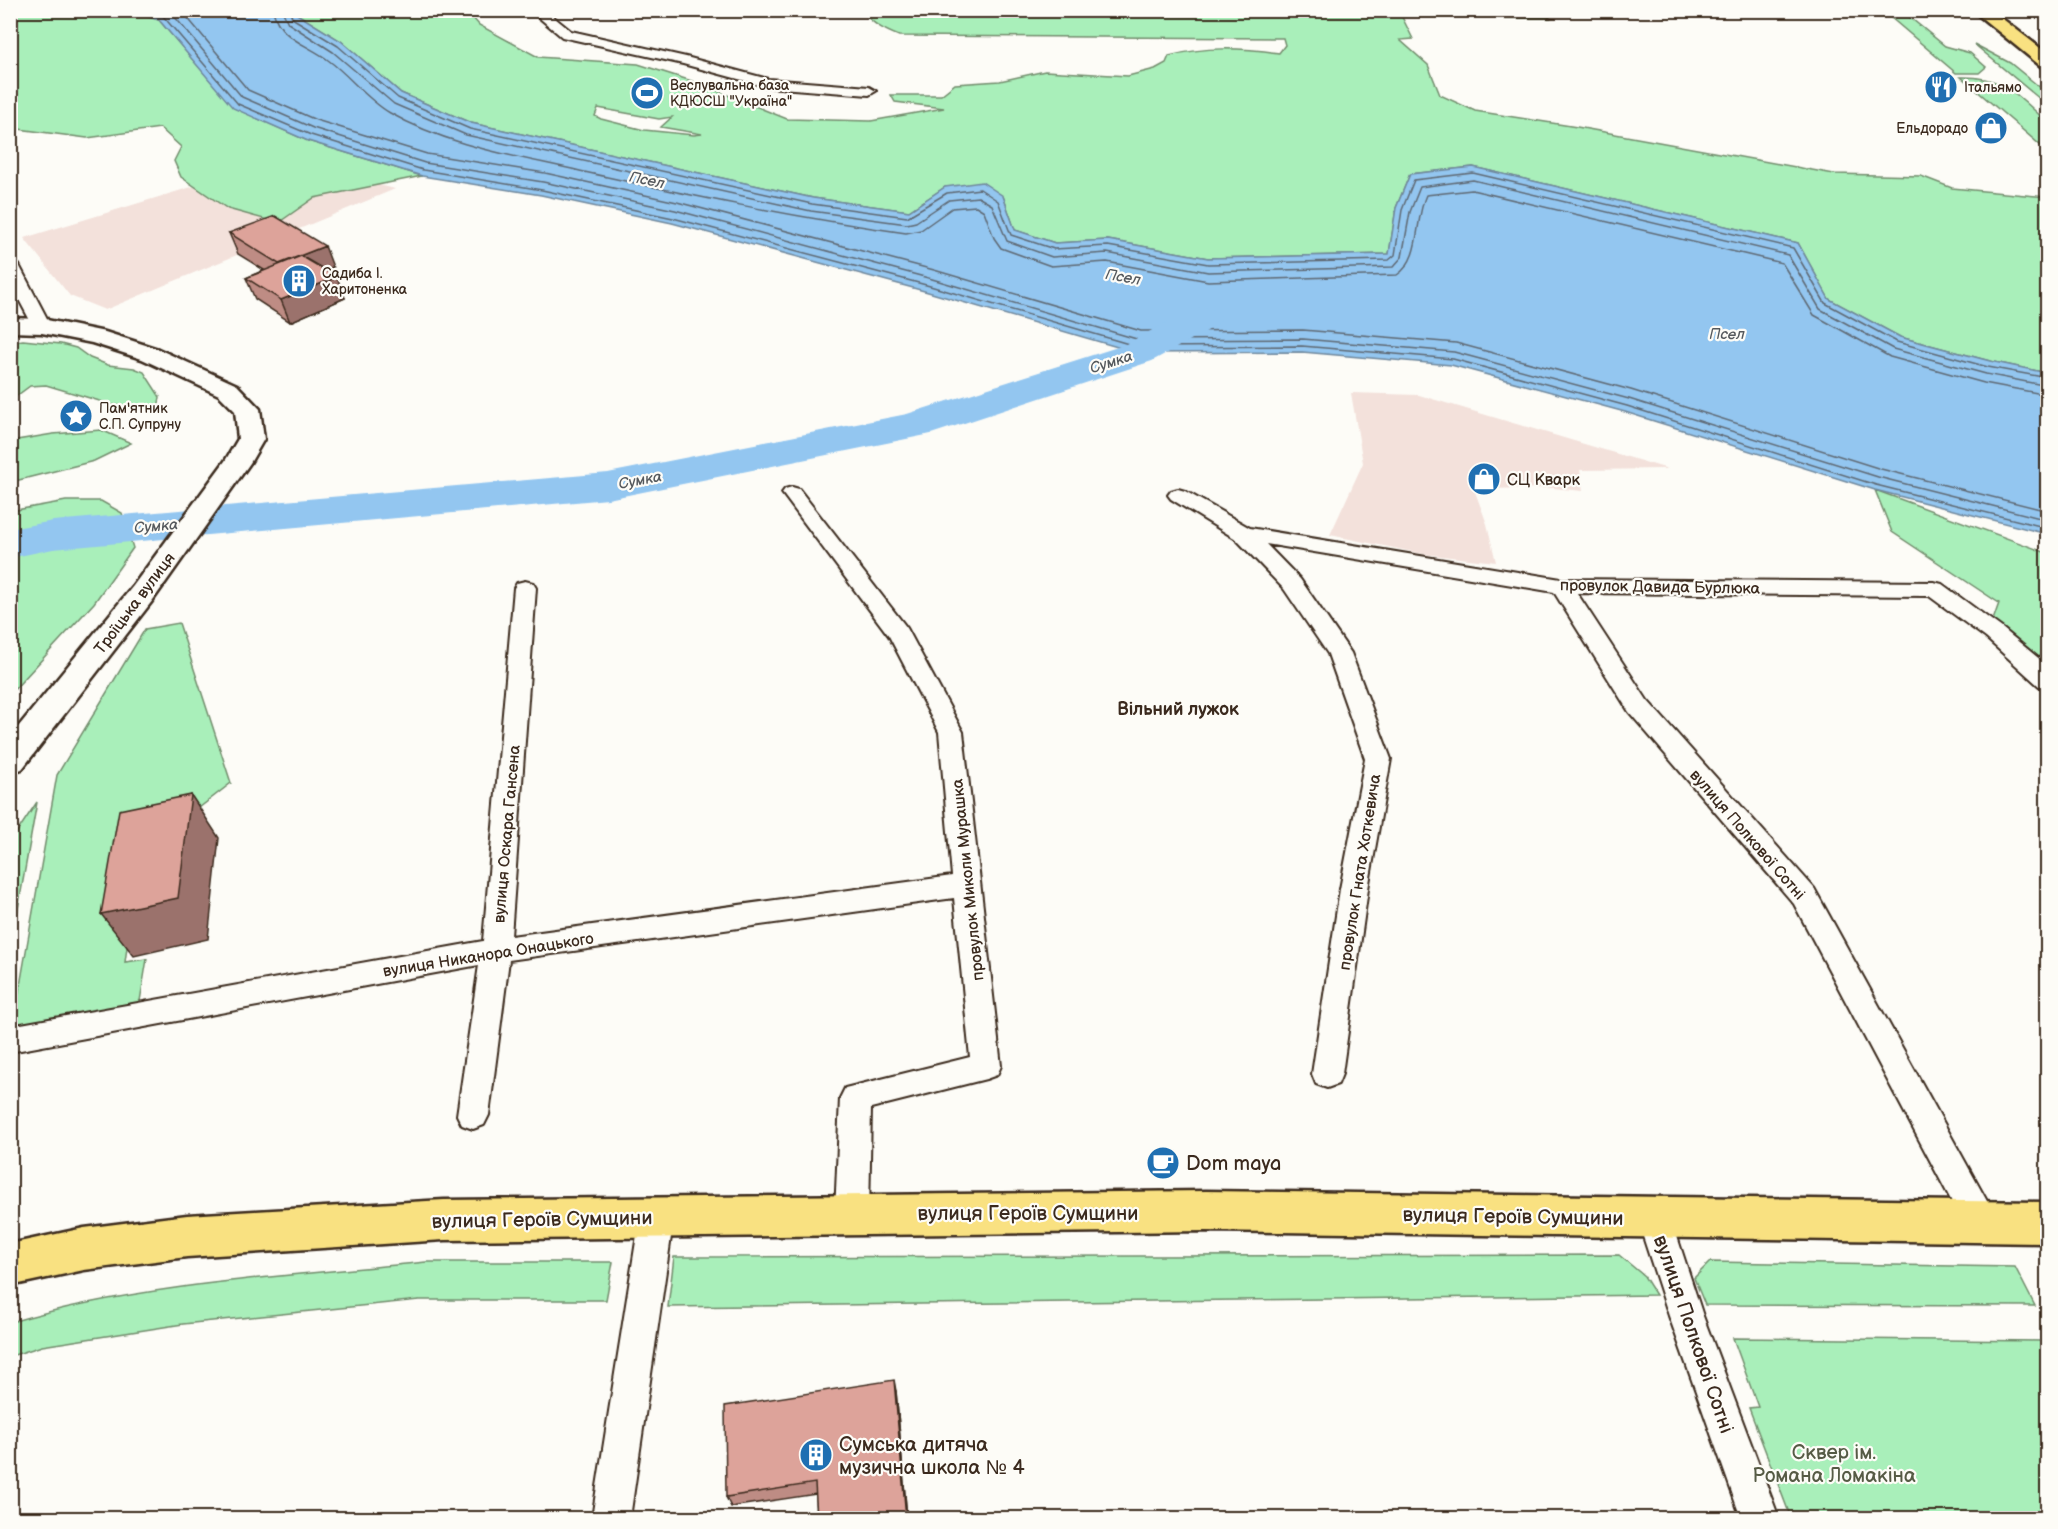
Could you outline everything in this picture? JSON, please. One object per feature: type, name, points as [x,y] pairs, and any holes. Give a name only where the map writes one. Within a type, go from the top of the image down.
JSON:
[{"type":"main road","points":[[1980,10],[2048,63]]},
{"type":"main road","name":"Троїцька вулиця","points":[[10,325],[42,326],[97,337],[150,354],[228,390],[247,409],[250,439],[224,481],[143,593],[10,761]]},
{"type":"main road","name":"вулиця Героїв Сумщини","points":[[10,1265],[84,1249],[187,1236],[444,1220],[1206,1211],[2048,1223]]},
{"type":"main road","points":[[10,1247],[84,1249]]},
{"type":"street","points":[[536,10],[567,34],[686,61],[735,75],[768,83],[869,91]]},
{"type":"street","points":[[10,265],[42,326]]},
{"type":"street","name":"провулок Миколи Мурашка","points":[[792,493],[899,633],[951,732],[986,1066],[856,1098],[852,1214]]},
{"type":"street","name":"провулок Гната Хоткевича","points":[[1178,495],[1244,534],[1292,584],[1339,652],[1378,759],[1354,889],[1327,1074]]},
{"type":"street","name":"провулок Давида Бурлюка","points":[[1244,534],[1561,586],[1934,589],[1994,633],[2048,680]]},
{"type":"street","name":"вулиця Полкової Сотні","points":[[1561,586],[1638,706],[1804,896],[1981,1223]]},
{"type":"street","name":"вулиця Оскара Гансена","points":[[473,1115],[496,950],[525,588]]},
{"type":"street","name":"вулиця Никанора Онацького","points":[[10,1039],[496,950],[968,885]]},
{"type":"street","points":[[611,1518],[657,1216]]},
{"type":"street","name":"вулиця Полкової Сотні","points":[[1654,1218],[1686,1316],[1760,1518]]},
{"type":"shaded area","points":[[280,160],[395,189],[105,310],[70,296],[24,238]]},
{"type":"shaded area","points":[[1351,393],[1419,395],[1668,469],[1580,470],[1583,491],[1553,488],[1474,489],[1487,524],[1496,562],[1423,554],[1330,535],[1363,463]]},
{"type":"green space","points":[[11,11],[129,11],[159,20],[234,108],[308,141],[422,176],[314,198],[278,223],[228,209],[181,177],[174,161],[181,147],[160,128],[87,138],[11,128]]},
{"type":"green space","points":[[292,11],[467,11],[479,25],[538,57],[638,64],[695,82],[787,119],[871,121],[944,108],[895,102],[891,95],[941,95],[955,84],[1000,81],[1045,71],[1128,76],[1155,69],[1166,63],[1169,56],[1183,53],[1224,49],[1279,53],[1285,45],[1283,38],[899,36],[870,20],[863,11],[1399,11],[1413,39],[1400,40],[1428,65],[1440,95],[1475,111],[1577,127],[1834,174],[1921,176],[1952,188],[2047,197],[2047,373],[1990,361],[1900,337],[1829,299],[1798,243],[1473,167],[1410,174],[1396,208],[1389,254],[1208,258],[1108,240],[1055,243],[1015,230],[1003,196],[945,187],[909,211],[813,198],[471,123],[401,93],[341,41]],"holes":[[[598,108],[659,119],[672,117],[661,127],[702,134],[644,130],[595,116]]]},
{"type":"green space","points":[[1493,11],[1544,11],[1550,18],[1498,18]]},
{"type":"green space","points":[[1883,11],[1902,11],[1945,46],[1970,53],[1986,67],[1979,73],[1956,73]]},
{"type":"green space","points":[[1974,44],[2010,63],[2047,93],[2047,105]]},
{"type":"green space","points":[[1961,77],[1989,80],[2000,84],[2018,96],[2047,122],[2047,151]]},
{"type":"green space","points":[[23,340],[61,344],[76,348],[90,358],[108,365],[134,368],[144,372],[160,397],[158,409],[113,405],[46,385],[30,386],[11,400],[11,342]]},
{"type":"green space","points":[[101,430],[131,443],[94,461],[11,482],[11,441],[53,434]]},
{"type":"green space","points":[[1875,490],[2047,553],[2047,675],[1991,626],[1999,603],[1892,532]]},
{"type":"green space","points":[[66,501],[101,501],[122,513],[133,548],[94,603],[11,693],[11,511]]},
{"type":"green space","points":[[179,623],[231,783],[140,854],[125,962],[147,959],[139,1007],[12,1031],[57,775],[145,629]]},
{"type":"green space","points":[[37,802],[11,948],[11,841]]},
{"type":"green space","points":[[1619,1255],[1644,1276],[1656,1295],[668,1307],[674,1257]]},
{"type":"green space","points":[[426,1262],[613,1262],[606,1300],[419,1300],[183,1324],[42,1346],[11,1356],[11,1322],[61,1309],[112,1298],[216,1283]]},
{"type":"green space","points":[[1710,1262],[2015,1267],[2035,1306],[1705,1305],[1694,1278]]},
{"type":"green space","name":"Сквер ім. Романа Ломакіна","points":[[1733,1338],[2042,1341],[2048,1353],[2047,1518],[1791,1518],[1749,1408],[1758,1407]]},
{"type":"water","name":"Псел","points":[[129,11],[292,11],[341,41],[401,93],[471,123],[813,198],[909,211],[945,187],[982,182],[1003,196],[1015,230],[1055,243],[1108,240],[1208,258],[1389,254],[1396,208],[1410,174],[1473,167],[1798,243],[1829,299],[1900,337],[1990,361],[2047,373],[2047,534],[1875,490],[1625,412],[1451,365],[1302,352],[1138,353],[928,292],[672,223],[541,195],[422,176],[308,141],[233,108],[159,20]]},
{"type":"building","points":[[275,216],[325,246],[279,264],[229,233]]},
{"type":"building","points":[[301,256],[337,277],[281,300],[246,278]]},
{"type":"building","points":[[191,795],[178,898],[101,914],[119,810]]},
{"type":"building","name":"Сумська дитяча музична школа № 4","points":[[894,1380],[906,1518],[817,1518],[815,1483],[726,1497],[725,1406]]},
{"type":"waterway","name":"Сумка","points":[[10,544],[53,535],[608,486],[916,425],[1138,353],[1203,318]]},
{"type":"place","name":"Італьямо","points":[[1941,87]]},
{"type":"place","name":"Веслувальна база КДЮСШ \"Україна\"","points":[[647,93]]},
{"type":"place","name":"Ельдорадо","points":[[1991,128]]},
{"type":"place","name":"Садиба І. Харитоненка","points":[[299,281]]},
{"type":"place","name":"Пам'ятник С.П. Супруну","points":[[76,416]]},
{"type":"place","name":"СЦ Кварк","points":[[1484,479]]},
{"type":"place","name":"Dom maya","points":[[1163,1163]]},
{"type":"place","name":"Сумська дитяча музична школа № 4","points":[[816,1455]]},
{"type":"district","name":"Вільний лужок","points":[[1178,709]]}]
